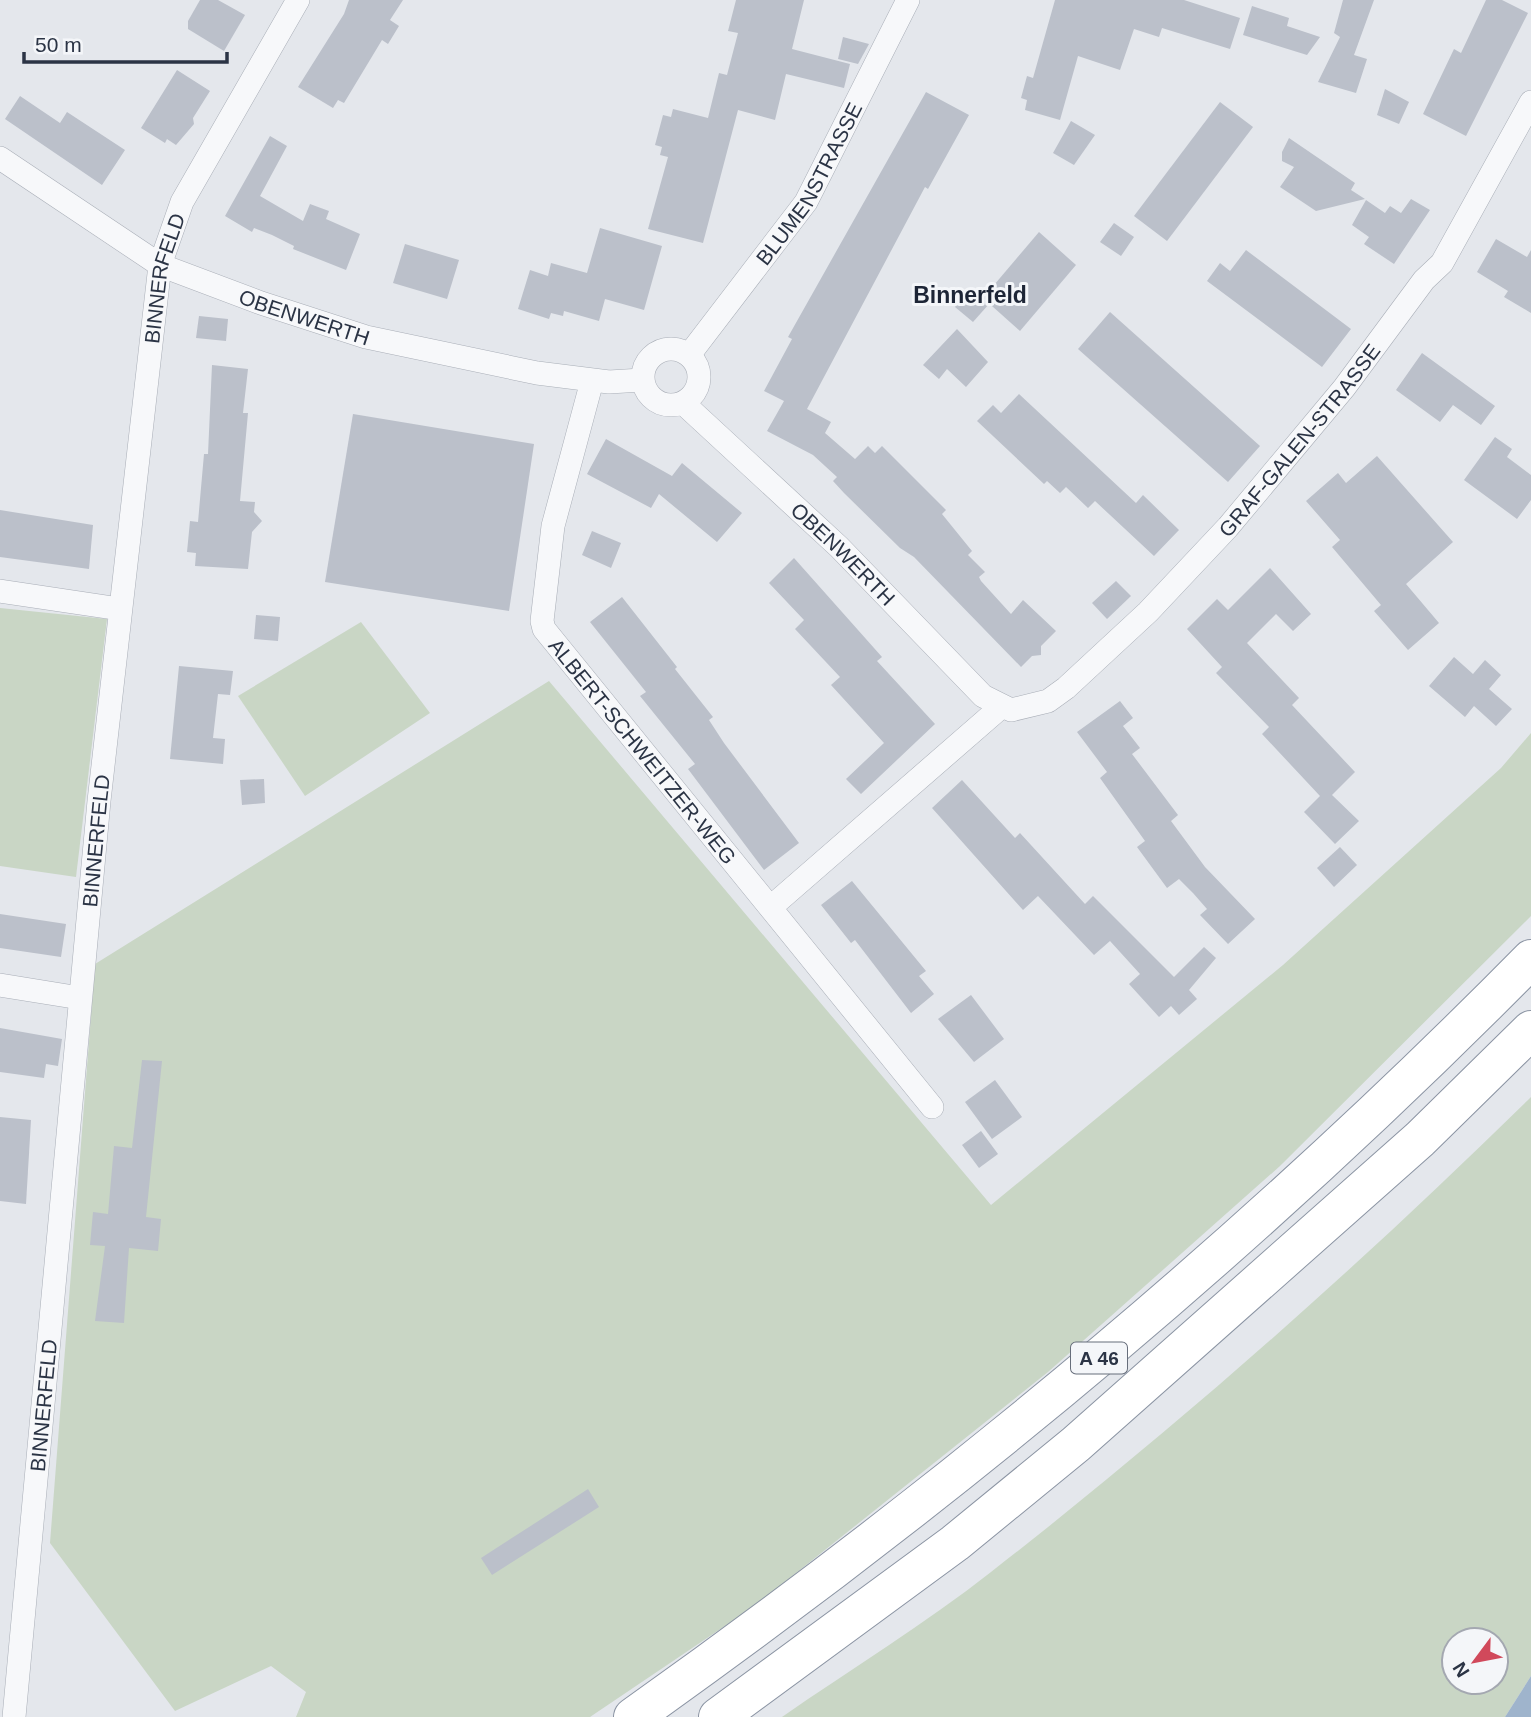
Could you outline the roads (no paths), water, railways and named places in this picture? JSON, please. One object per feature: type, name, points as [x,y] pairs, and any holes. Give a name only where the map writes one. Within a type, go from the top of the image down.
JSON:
[{"type":"highway","name":"A 46","points":[[633,1717],[924,1502],[1137,1327],[1384,1105],[1531,959]]},
{"type":"highway","name":"A 46","points":[[718,1717],[945,1551],[1076,1444],[1420,1139],[1531,1030]]},
{"type":"street","name":"BINNERFELD","points":[[14,1717],[80,998],[120,609],[160,265],[182,202],[298,0]]},
{"type":"street","name":"BLUMENSTRASSE","points":[[689,355],[806,202],[908,0]]},
{"type":"street","name":"GRAF-GALEN-STRASSE","points":[[1001,707],[1028,708],[1048,701],[1066,688],[1148,612],[1228,527],[1344,388],[1424,280],[1442,263],[1531,102]]},
{"type":"street","name":"OBENWERTH","points":[[0,158],[160,265],[261,303],[366,337],[537,373],[592,380],[642,380]]},
{"type":"street","points":[[679,349],[689,355],[696,364],[698,386],[683,403],[665,405],[649,397],[642,380],[649,359],[657,352],[679,349]]},
{"type":"street","name":"ALBERT-SCHWEITZER-WEG","points":[[592,380],[553,526],[542,621],[544,629],[932,1107]]},
{"type":"street","name":"OBENWERTH","points":[[683,403],[839,547],[983,696],[1001,707]]},
{"type":"street","points":[[0,591],[120,609]]},
{"type":"street","points":[[771,907],[1001,707]]},
{"type":"street","points":[[0,985],[80,998]]},
{"type":"water","points":[[1531,1676],[1531,1717],[1505,1717]]},
{"type":"district","name":"Binnerfeld","points":[[970,295]]}]
